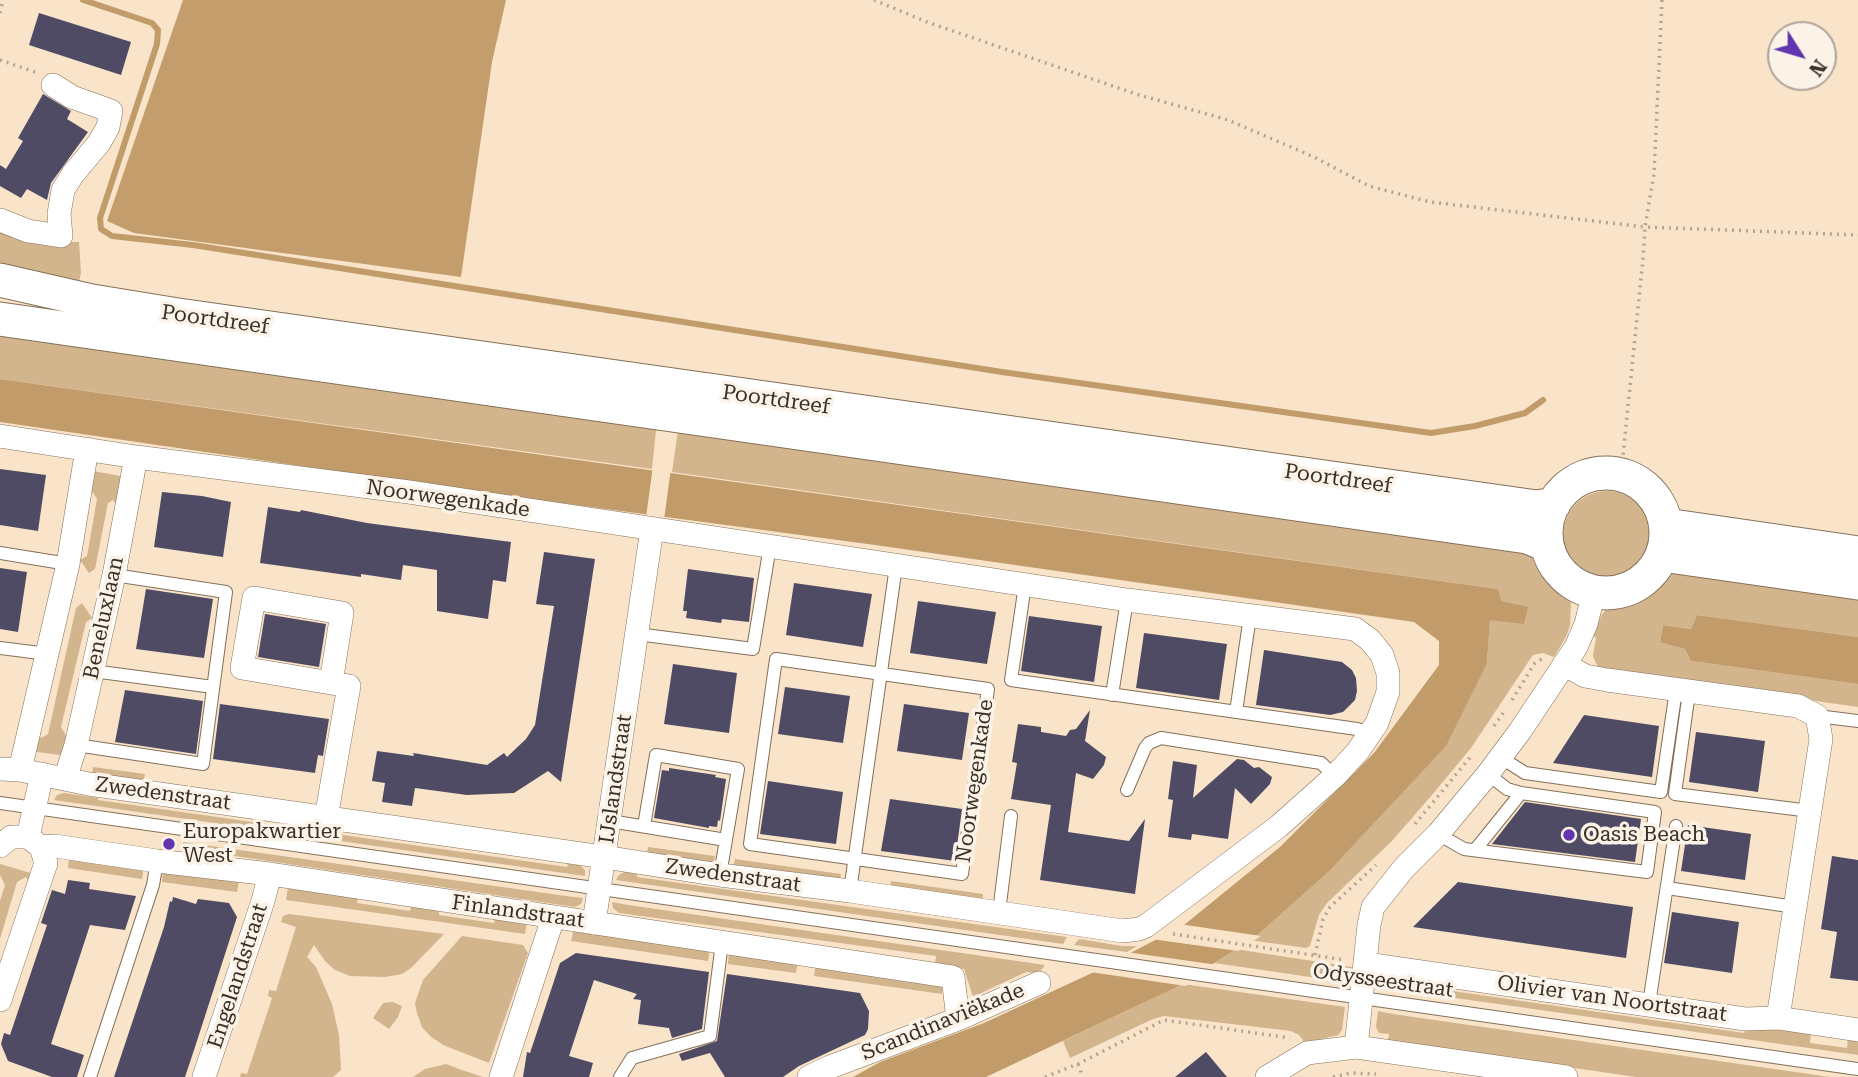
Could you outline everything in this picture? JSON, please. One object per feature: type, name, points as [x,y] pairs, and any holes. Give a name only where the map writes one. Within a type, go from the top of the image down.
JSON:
[{"type":"main road","name":"Poortdreef","points":[[0,280],[92,301],[660,398],[1527,537],[1548,545]]},
{"type":"main road","name":"Poortdreef","points":[[0,319],[660,398]]},
{"type":"main road","name":"Poortdreef","points":[[699,404],[1537,507],[1554,504]]},
{"type":"main road","points":[[1595,475],[1620,475],[1634,480],[1651,493],[1662,511],[1664,540],[1654,570],[1642,582],[1627,590],[1594,592],[1573,583],[1563,575],[1551,556],[1548,545],[1549,517],[1554,504],[1571,485],[1595,475]]},
{"type":"main road","points":[[1664,540],[1858,553]]},
{"type":"main road","points":[[1664,540],[1858,583]]},
{"type":"street","points":[[0,220],[28,232],[61,236],[59,214],[63,190],[108,127],[111,111],[72,97],[53,85]]},
{"type":"street","name":"Noorwegenkade","points":[[0,436],[136,457],[409,492],[1127,600],[1355,629],[1370,640],[1382,655],[1388,673],[1388,692],[1377,723],[1358,751],[1279,827],[1150,931]]},
{"type":"street","points":[[0,1000],[46,863],[34,842],[35,808],[20,771],[68,564],[87,449]]},
{"type":"street","name":"Beneluxlaan","points":[[65,779],[76,745],[93,671],[136,457]]},
{"type":"street","name":"IJslandstraat","points":[[594,923],[652,529]]},
{"type":"street","points":[[1356,1047],[1373,907],[1404,867],[1438,834],[1494,765],[1576,647],[1586,624],[1594,592]]},
{"type":"street","points":[[326,818],[349,686],[331,683],[242,668],[254,598],[342,613],[331,683]]},
{"type":"street","points":[[1564,664],[1585,676],[1798,706],[1817,716],[1821,739],[1779,1017]]},
{"type":"street","name":"Zwedenstraat","points":[[20,771],[720,875],[1123,931],[1150,931]]},
{"type":"street","points":[[0,846],[11,837],[34,842]]},
{"type":"street","name":"Finlandstraat","points":[[34,842],[157,861],[270,874],[953,977],[958,1019]]},
{"type":"street","name":"Engelandstraat","points":[[204,1077],[270,874]]},
{"type":"street","points":[[501,1077],[553,918]]},
{"type":"street","name":"Olivier van Noortstraat","points":[[1366,964],[1745,1019],[1779,1017],[1858,1030]]},
{"type":"street","name":"Scandinaviëkade","points":[[809,1077],[958,1019],[1039,983]]},
{"type":"street","points":[[1267,1077],[1307,1053],[1356,1047],[1566,1077]]},
{"type":"lane","points":[[637,634],[753,649],[769,546]]},
{"type":"lane","points":[[0,553],[68,564]]},
{"type":"lane","points":[[850,891],[896,566]]},
{"type":"lane","points":[[76,745],[203,764],[226,592],[114,575]]},
{"type":"lane","name":"Noorwegenkade","points":[[1025,585],[1011,680],[1370,733]]},
{"type":"lane","points":[[1112,695],[1127,600]]},
{"type":"lane","points":[[1236,712],[1250,616]]},
{"type":"lane","points":[[0,648],[48,654]]},
{"type":"lane","name":"Noorwegenkade","points":[[776,659],[988,689],[962,874],[854,859],[750,844],[776,659]]},
{"type":"lane","points":[[93,671],[213,687]]},
{"type":"lane","points":[[1494,765],[1525,773],[1661,792],[1682,691]]},
{"type":"lane","points":[[1682,691],[1675,794],[1810,811]]},
{"type":"lane","points":[[1817,716],[1858,722]]},
{"type":"lane","points":[[1127,790],[1145,748],[1161,737],[1321,763],[1335,776]]},
{"type":"lane","name":"IJslandstraat","points":[[644,826],[656,755],[738,769],[720,875]]},
{"type":"lane","points":[[1438,834],[1464,849],[1647,872],[1655,812],[1507,789],[1494,765]]},
{"type":"lane","points":[[1475,850],[1521,793]]},
{"type":"lane","name":"Odysseestraat","points":[[0,803],[1858,1069]]},
{"type":"lane","points":[[999,912],[1011,816]]},
{"type":"lane","points":[[610,821],[726,840]]},
{"type":"lane","points":[[1649,1004],[1676,826]]},
{"type":"lane","points":[[90,1077],[153,885],[157,861]]},
{"type":"lane","points":[[1667,888],[1795,907]]},
{"type":"lane","points":[[620,1077],[632,1058],[710,1036],[722,943]]},
{"type":"path","points":[[0,13],[3,0]]},
{"type":"path","points":[[874,0],[927,22],[1136,93],[1228,120],[1314,157],[1369,186],[1430,202],[1645,227],[1858,235]]},
{"type":"path","points":[[1620,475],[1645,227],[1654,174],[1662,0]]},
{"type":"path","points":[[2,60],[40,74],[53,85]]},
{"type":"path","points":[[1492,729],[1534,664],[1547,658],[1564,664]]},
{"type":"path","points":[[1407,833],[1476,751]]},
{"type":"path","points":[[1315,956],[1322,919],[1330,907],[1381,861]]},
{"type":"path","points":[[1150,931],[1366,964]]},
{"type":"path","points":[[1045,1077],[1078,1064],[1164,1020],[1292,1038],[1307,1053]]},
{"type":"path","points":[[1078,1064],[1083,1077]]},
{"type":"path","points":[[1333,1077],[1351,1073],[1386,1074]]},
{"type":"shaded area","points":[[183,0],[506,0],[492,62],[461,277],[134,233],[107,221]]},
{"type":"shaded area","points":[[0,229],[51,242],[79,242],[81,273],[76,293],[0,275]]},
{"type":"shaded area","points":[[0,326],[657,420],[652,469],[0,379]]},
{"type":"shaded area","points":[[0,379],[1498,589],[1501,601],[1528,607],[1524,624],[1490,620],[1487,663],[1446,746],[1329,871],[1256,936],[1177,987],[986,1077],[853,1077],[880,1062],[984,1023],[1092,973],[1184,925],[1280,847],[1374,753],[1439,665],[1439,641],[1414,622],[479,492],[0,422]]},
{"type":"shaded area","points":[[679,423],[1516,543],[1544,559],[1564,587],[1571,603],[1570,625],[1554,657],[1543,653],[1533,655],[1471,748],[1432,795],[1392,841],[1327,903],[1319,915],[1310,946],[1306,948],[1249,940],[1487,663],[1490,619],[1500,601],[1498,589],[672,472]]},
{"type":"shaded area","points":[[88,470],[125,477],[120,509],[113,500],[108,503],[95,569],[89,573],[80,560],[87,556],[97,499],[86,482]]},
{"type":"shaded area","points":[[1607,491],[1624,494],[1638,504],[1648,518],[1651,535],[1648,552],[1638,566],[1624,576],[1607,579],[1590,576],[1576,566],[1566,552],[1563,535],[1566,518],[1576,504],[1590,494]]},
{"type":"shaded area","points":[[1672,572],[1858,591],[1858,637],[1697,615],[1691,629],[1663,625],[1660,641],[1685,649],[1691,661],[1858,684],[1858,707],[1599,670],[1593,656],[1596,638],[1593,635],[1602,614],[1610,606],[1644,591]]},
{"type":"shaded area","points":[[82,603],[92,618],[86,622],[61,727],[70,742],[67,756],[30,751],[35,729],[41,738],[48,734],[76,608]]},
{"type":"shaded area","points":[[1697,615],[1858,637],[1858,684],[1691,661],[1685,649],[1660,642],[1663,625],[1691,629]]},
{"type":"shaded area","points":[[93,767],[145,774],[143,783],[92,776]]},
{"type":"shaded area","points":[[64,793],[567,867],[568,864],[580,865],[585,870],[585,876],[54,800],[57,795]]},
{"type":"shaded area","points":[[183,842],[583,898],[581,904],[575,907],[195,850],[194,859],[181,853]]},
{"type":"shaded area","points":[[648,847],[715,856],[714,865],[647,855]]},
{"type":"shaded area","points":[[69,855],[144,866],[142,879],[68,868]]},
{"type":"shaded area","points":[[735,859],[841,874],[839,883],[733,868]]},
{"type":"shaded area","points":[[0,864],[34,874],[31,886],[26,877],[17,882],[0,939],[0,901],[5,885],[0,875]]},
{"type":"shaded area","points":[[163,869],[239,880],[237,892],[162,882]]},
{"type":"shaded area","points":[[624,872],[637,874],[637,877],[1067,937],[1063,944],[616,880]]},
{"type":"shaded area","points":[[891,881],[983,894],[982,903],[890,890]]},
{"type":"shaded area","points":[[288,887],[358,897],[357,903],[410,911],[412,905],[439,909],[439,915],[494,923],[495,917],[527,921],[525,934],[286,900]]},
{"type":"shaded area","points":[[612,902],[1045,965],[1039,973],[1026,972],[973,997],[964,969],[935,965],[936,956],[619,913],[613,908]]},
{"type":"shaded area","points":[[289,914],[444,934],[411,968],[402,974],[385,977],[350,976],[335,970],[314,945],[307,957],[316,967],[332,1004],[339,1035],[341,1070],[333,1077],[240,1077],[241,1073],[247,1074],[272,998],[268,996],[269,990],[276,991],[296,927],[281,922],[283,916]]},
{"type":"shaded area","points":[[574,928],[710,947],[708,961],[571,941]]},
{"type":"shaded area","points":[[462,936],[523,945],[528,953],[489,1063],[443,1045],[430,1036],[422,1027],[417,1013],[415,1003],[423,980]]},
{"type":"shaded area","points":[[1079,939],[1137,946],[1127,952],[1074,945]]},
{"type":"shaded area","points":[[1235,949],[1352,967],[1348,985],[1345,982],[1214,963]]},
{"type":"shaded area","points":[[729,950],[798,960],[796,973],[728,964]]},
{"type":"shaded area","points":[[816,963],[943,981],[942,994],[814,976]]},
{"type":"shaded area","points":[[1383,981],[1744,1033],[1746,1024],[1811,1034],[1810,1043],[1847,1048],[1848,1039],[1858,1041],[1858,1055],[1385,988]]},
{"type":"shaded area","points":[[1183,984],[1345,1007],[1342,1030],[1338,1035],[1305,1043],[1299,1035],[1291,1031],[1164,1016],[1070,1058],[1063,1041]]},
{"type":"shaded area","points":[[393,1002],[402,1006],[389,1029],[373,1018],[383,1003]]},
{"type":"shaded area","points":[[1378,1011],[1830,1077],[1636,1077],[1388,1041],[1389,1034],[1379,1033],[1376,1027]]},
{"type":"shaded area","points":[[446,1064],[483,1077],[413,1077],[425,1069]]},
{"type":"pier","points":[[653,466],[671,468],[664,520],[646,517]]},
{"type":"pier","points":[[1179,924],[1261,936],[1238,951],[1151,939]]},
{"type":"pier","points":[[1126,952],[1218,965],[1186,986],[1090,972]]},
{"type":"building","points":[[39,13],[131,42],[121,75],[29,45]]},
{"type":"building","points":[[43,94],[71,111],[67,119],[88,132],[51,183],[47,200],[27,189],[21,198],[0,186],[0,165],[6,169],[23,141],[18,138]]},
{"type":"building","points":[[0,469],[46,475],[38,531],[0,525]]},
{"type":"building","points":[[162,492],[231,502],[223,557],[154,547]]},
{"type":"building","points":[[268,507],[511,542],[506,582],[493,580],[488,619],[437,611],[437,570],[403,565],[401,580],[260,563]]},
{"type":"building","points":[[544,552],[595,559],[561,782],[548,771],[514,793],[467,795],[415,788],[412,806],[382,802],[385,783],[372,781],[377,751],[414,756],[413,753],[487,765],[504,753],[507,757],[526,739],[535,725],[554,606],[536,604]]},
{"type":"building","points":[[0,568],[27,572],[18,632],[0,629]]},
{"type":"building","points":[[688,569],[754,578],[749,622],[722,619],[721,623],[686,618],[687,611],[683,611]]},
{"type":"building","points":[[794,583],[872,594],[863,647],[786,635]]},
{"type":"building","points":[[146,589],[213,599],[204,658],[136,649]]},
{"type":"building","points":[[918,601],[996,612],[987,664],[910,653]]},
{"type":"building","points":[[265,614],[326,624],[319,667],[258,657]]},
{"type":"building","points":[[1029,616],[1102,626],[1094,682],[1021,671]]},
{"type":"building","points":[[1144,633],[1227,644],[1219,700],[1136,688]]},
{"type":"building","points":[[1264,650],[1342,662],[1352,670],[1356,678],[1355,700],[1343,712],[1330,715],[1256,705]]},
{"type":"building","points":[[673,664],[737,673],[729,733],[664,724]]},
{"type":"building","points":[[785,687],[850,696],[843,743],[778,734]]},
{"type":"building","points":[[125,690],[203,701],[196,754],[115,742]]},
{"type":"building","points":[[220,704],[329,719],[323,756],[318,755],[315,773],[213,759]]},
{"type":"building","points":[[904,704],[969,713],[962,760],[897,751]]},
{"type":"building","points":[[1090,710],[1085,741],[1106,757],[1104,765],[1093,779],[1076,773],[1068,832],[1129,841],[1145,819],[1135,894],[1040,880],[1051,805],[1011,799],[1017,763],[1012,762],[1018,724],[1041,727],[1041,732],[1066,736],[1070,730],[1076,729]]},
{"type":"building","points":[[1584,715],[1659,726],[1652,777],[1553,763]]},
{"type":"building","points":[[1696,732],[1765,741],[1758,792],[1689,782]]},
{"type":"building","points":[[1237,759],[1244,760],[1254,768],[1259,767],[1272,777],[1270,784],[1251,804],[1235,788],[1228,839],[1192,834],[1191,840],[1168,837],[1173,800],[1168,799],[1173,761],[1197,765],[1193,798]]},
{"type":"building","points":[[669,768],[726,779],[717,827],[709,828],[654,818],[662,770],[669,771]]},
{"type":"building","points":[[768,781],[843,792],[836,844],[760,834]]},
{"type":"building","points":[[890,799],[962,809],[955,861],[881,851]]},
{"type":"building","name":"Oasis Beach","points":[[1525,802],[1641,819],[1635,862],[1492,844]]},
{"type":"building","points":[[1688,825],[1751,834],[1745,880],[1681,871]]},
{"type":"building","points":[[1832,856],[1858,860],[1858,981],[1830,978],[1837,932],[1821,929]]},
{"type":"building","points":[[68,880],[90,883],[89,889],[136,896],[125,930],[90,925],[51,1044],[84,1055],[77,1077],[52,1077],[8,1061],[1,1044],[4,1033],[10,1035],[47,925],[41,923],[52,890],[65,894]]},
{"type":"building","points":[[1458,882],[1633,907],[1626,958],[1413,927]]},
{"type":"building","points":[[173,897],[196,904],[198,899],[229,903],[237,917],[195,1047],[185,1077],[114,1077],[164,927],[170,901],[172,902]]},
{"type":"building","points":[[1672,912],[1739,922],[1732,973],[1664,963]]},
{"type":"building","points":[[576,953],[709,972],[702,1029],[672,1038],[669,1028],[638,1024],[641,1000],[633,999],[637,994],[594,980],[569,1056],[593,1063],[589,1077],[523,1077],[527,1052],[530,1053],[560,963]]},
{"type":"building","points":[[727,974],[860,993],[869,1011],[868,1029],[865,1035],[799,1066],[783,1077],[725,1077],[710,1053],[682,1061],[679,1054],[717,1041]]},
{"type":"building","points":[[1206,1052],[1227,1077],[1175,1077]]},
{"type":"waterway","points":[[83,0],[152,23],[158,30],[157,44],[100,218],[101,229],[112,236],[193,245],[1002,372],[1431,433],[1475,426],[1525,413],[1543,400]]},
{"type":"place","name":"Oasis Beach","points":[[1569,835]]},
{"type":"place","name":"Europakwartier West","points":[[169,844]]}]
